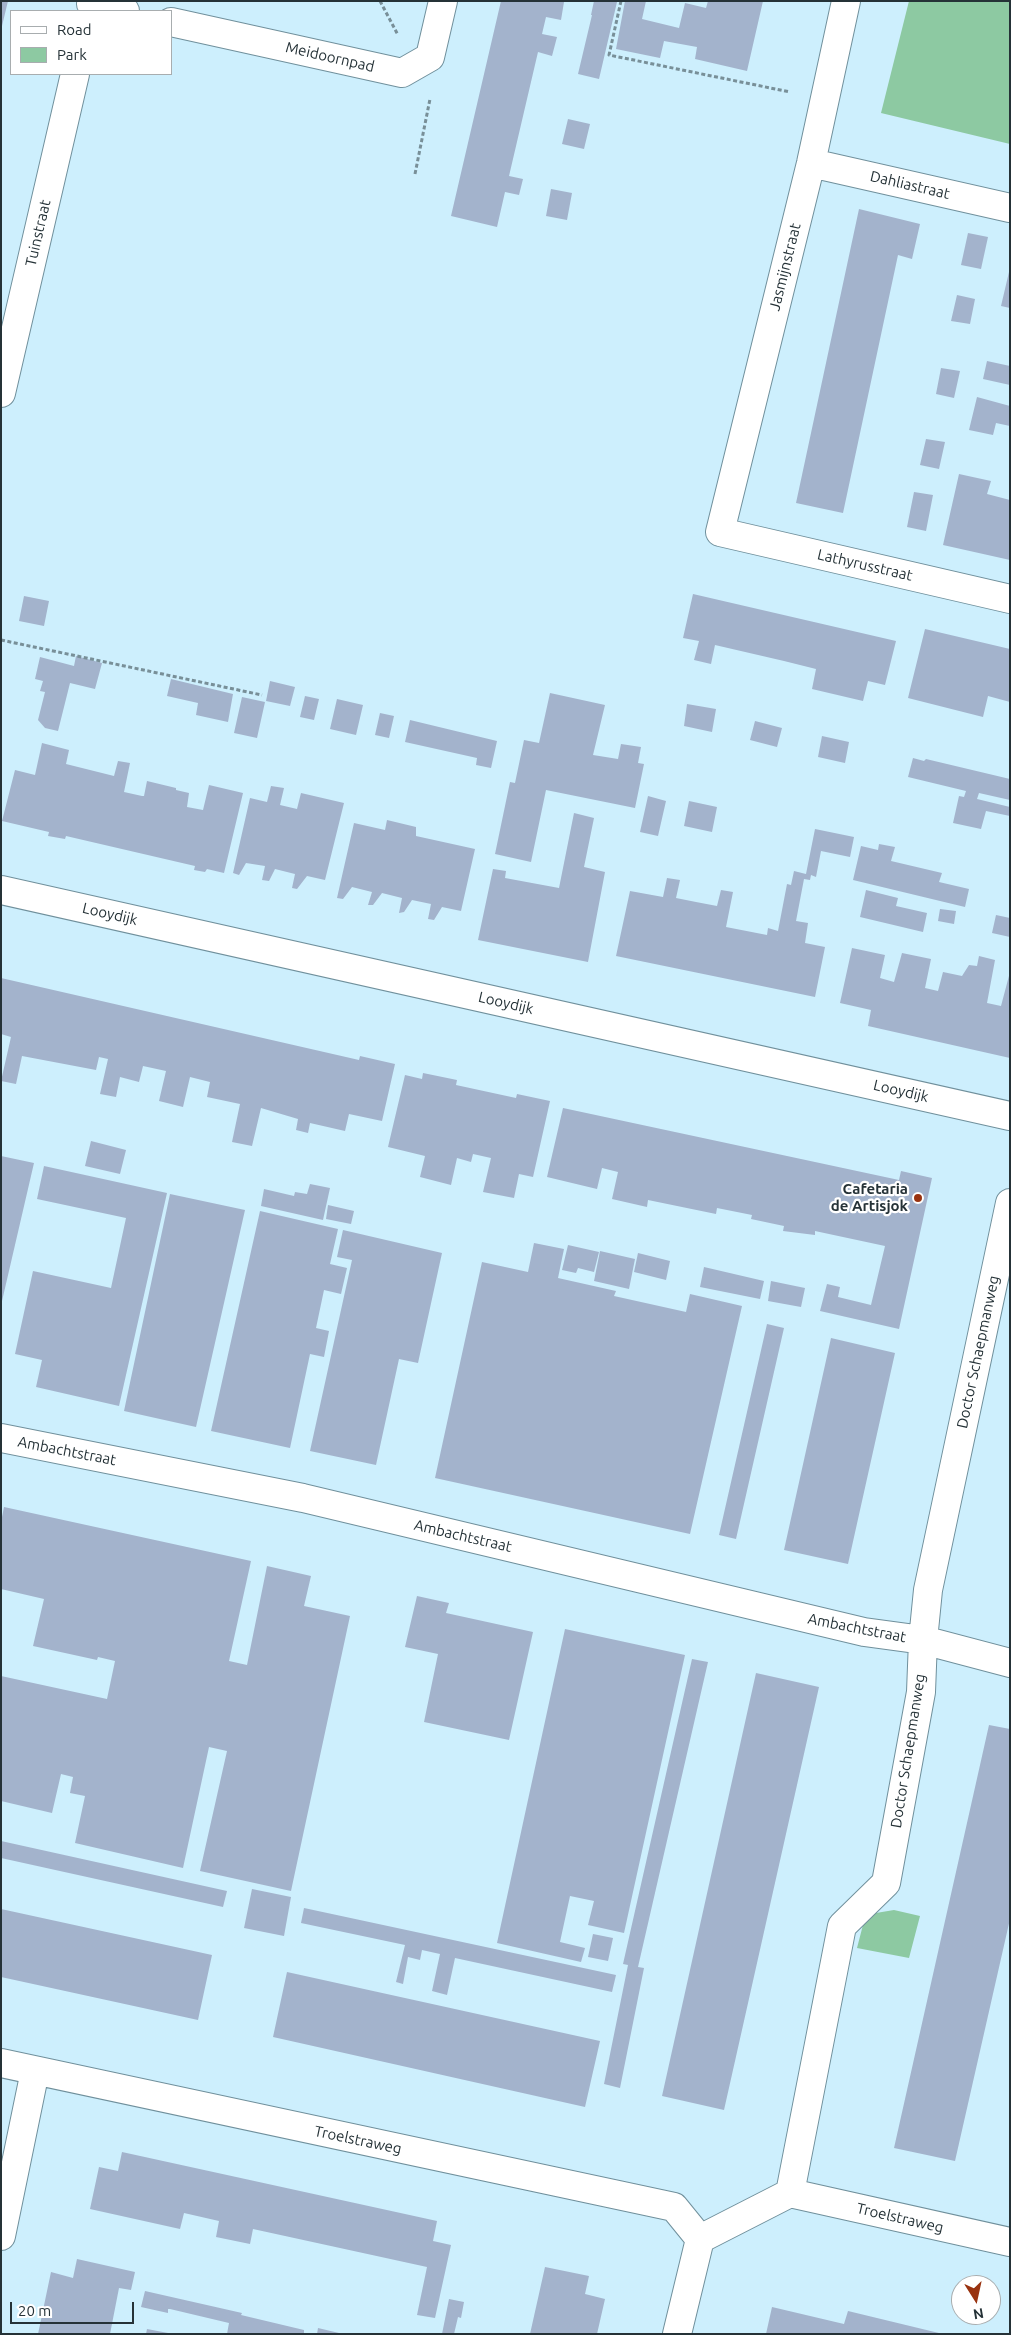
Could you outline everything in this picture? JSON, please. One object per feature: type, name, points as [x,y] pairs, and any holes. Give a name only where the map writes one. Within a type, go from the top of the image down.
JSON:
[{"type":"street","name":"Meidoornpad","points":[[172,22],[402,73],[430,57],[443,1]]},
{"type":"street","name":"Jasmijnstraat","points":[[720,532],[811,163],[846,1]]},
{"type":"street","points":[[91,5],[119,10]]},
{"type":"street","name":"Tuinstraat","points":[[1,393],[75,75]]},
{"type":"street","name":"Dahliastraat","points":[[811,163],[1010,208]]},
{"type":"street","name":"Lathyrusstraat","points":[[720,532],[1010,600]]},
{"type":"street","name":"Looydijk","points":[[1,890],[1010,1116]]},
{"type":"street","name":"Doctor Schaepmanweg","points":[[790,2193],[842,1926],[886,1883],[921,1692],[923,1640],[928,1590],[1010,1203]]},
{"type":"street","name":"Ambachtstraat","points":[[1,1438],[302,1498],[864,1632],[923,1640],[1010,1663]]},
{"type":"street","name":"Troelstraweg","points":[[1,2063],[674,2207],[700,2239]]},
{"type":"street","points":[[1,2236],[35,2071]]},
{"type":"street","points":[[678,2334],[700,2239],[790,2193]]},
{"type":"street","name":"Troelstraweg","points":[[790,2193],[1010,2242]]},
{"type":"path","points":[[621,1],[609,55],[825,100]]},
{"type":"path","points":[[1,640],[262,695]]},
{"type":"green space","points":[[909,1],[1010,1],[1010,144],[881,113]]},
{"type":"green space","points":[[894,1910],[920,1916],[909,1958],[857,1948],[864,1921],[876,1913]]},
{"type":"building","points":[[1,1],[8,1],[2,26],[1,26]]},
{"type":"building","points":[[501,1],[564,2],[561,20],[546,17],[542,34],[557,37],[552,56],[538,52],[509,176],[523,179],[519,195],[505,192],[497,227],[451,216]]},
{"type":"building","points":[[594,1],[617,2],[599,79],[578,74]]},
{"type":"building","points":[[625,1],[646,1],[642,19],[679,28],[685,3],[706,8],[708,1],[763,1],[747,71],[695,59],[697,47],[664,41],[660,58],[616,49]]},
{"type":"building","points":[[568,119],[590,124],[584,149],[562,144]]},
{"type":"building","points":[[551,189],[572,193],[567,220],[546,216]]},
{"type":"building","points":[[859,209],[920,224],[912,259],[898,255],[843,513],[796,503]]},
{"type":"building","points":[[968,233],[988,237],[981,269],[961,265]]},
{"type":"building","points":[[1010,272],[1010,308],[1001,306]]},
{"type":"building","points":[[957,295],[975,299],[970,324],[951,321]]},
{"type":"building","points":[[987,361],[1010,366],[1010,385],[983,379]]},
{"type":"building","points":[[941,368],[960,371],[954,398],[936,394]]},
{"type":"building","points":[[977,397],[1010,406],[1010,426],[996,423],[993,435],[969,430]]},
{"type":"building","points":[[926,439],[945,442],[939,469],[920,465]]},
{"type":"building","points":[[959,474],[991,481],[987,494],[1010,500],[1010,560],[943,545]]},
{"type":"building","points":[[914,492],[933,495],[926,531],[907,527]]},
{"type":"building","points":[[693,594],[896,641],[885,685],[868,681],[863,701],[812,689],[816,669],[784,661],[715,645],[711,664],[694,660],[699,641],[683,638]]},
{"type":"building","points":[[24,596],[49,601],[44,626],[19,621]]},
{"type":"building","points":[[925,629],[1010,649],[1010,702],[988,696],[983,717],[908,698]]},
{"type":"building","points":[[76,656],[102,663],[95,689],[70,683],[58,731],[45,728],[38,720],[45,692],[40,691],[43,681],[35,679],[40,657],[74,666]]},
{"type":"building","points":[[171,679],[233,694],[228,722],[196,715],[198,703],[167,696]]},
{"type":"building","points":[[270,681],[295,687],[290,706],[266,701]]},
{"type":"building","points":[[550,693],[605,705],[593,755],[618,759],[621,744],[641,747],[638,763],[644,764],[635,808],[546,790],[531,862],[495,854],[510,782],[515,783],[524,740],[539,743]]},
{"type":"building","points":[[305,696],[319,699],[314,720],[300,717]]},
{"type":"building","points":[[242,697],[265,702],[257,738],[234,733]]},
{"type":"building","points":[[337,699],[363,705],[356,735],[330,729]]},
{"type":"building","points":[[687,704],[716,709],[712,732],[684,726]]},
{"type":"building","points":[[380,713],[394,716],[389,738],[375,735]]},
{"type":"building","points":[[410,720],[497,741],[491,768],[476,765],[477,758],[405,742]]},
{"type":"building","points":[[755,721],[782,728],[777,747],[750,740]]},
{"type":"building","points":[[822,736],[849,742],[845,763],[818,757]]},
{"type":"building","points":[[42,743],[69,750],[66,764],[114,776],[118,761],[130,763],[124,792],[144,796],[147,781],[189,793],[187,807],[203,810],[209,785],[243,793],[224,873],[207,869],[205,872],[194,870],[195,866],[66,836],[65,839],[48,836],[49,832],[2,821],[15,770],[35,775]]},
{"type":"building","points":[[913,758],[924,761],[926,759],[1010,779],[1010,800],[979,793],[977,799],[1010,807],[1010,816],[986,811],[981,829],[953,823],[959,796],[964,797],[966,791],[908,777]]},
{"type":"building","points":[[271,786],[284,788],[280,805],[297,809],[301,793],[344,803],[325,880],[307,876],[297,889],[292,888],[295,874],[275,869],[269,881],[262,880],[265,866],[246,863],[239,875],[233,873],[250,798],[267,802]]},
{"type":"building","points":[[648,796],[666,801],[658,836],[640,832]]},
{"type":"building","points":[[689,801],[717,807],[712,832],[684,826]]},
{"type":"building","points":[[574,813],[594,818],[584,867],[605,872],[588,962],[478,940],[493,869],[506,871],[505,878],[559,888]]},
{"type":"building","points":[[387,820],[416,827],[416,836],[475,849],[461,911],[442,907],[434,920],[428,919],[431,904],[412,900],[404,912],[399,913],[402,898],[382,893],[373,905],[368,905],[372,892],[352,887],[343,899],[337,898],[354,823],[385,830]]},
{"type":"building","points":[[815,829],[854,837],[850,857],[821,851],[816,877],[811,875],[810,880],[804,879],[796,921],[808,923],[805,943],[825,947],[815,997],[616,956],[630,891],[663,897],[667,878],[680,880],[676,898],[717,906],[721,890],[733,892],[726,927],[767,935],[768,928],[778,931],[787,884],[791,885],[794,871],[806,874]]},
{"type":"building","points":[[879,844],[895,847],[891,861],[942,873],[939,882],[969,889],[965,907],[853,880],[861,846],[878,850]]},
{"type":"building","points":[[866,890],[898,898],[896,906],[927,913],[923,932],[860,917]]},
{"type":"building","points":[[940,909],[956,911],[954,924],[938,921]]},
{"type":"building","points":[[996,915],[1010,918],[1010,937],[992,933]]},
{"type":"building","points":[[852,948],[885,955],[880,978],[894,982],[902,953],[931,959],[925,988],[938,991],[943,972],[962,976],[969,965],[977,966],[979,956],[995,960],[987,1003],[1001,1006],[1010,972],[1010,1058],[868,1026],[871,1010],[840,1003]]},
{"type":"building","points":[[1,978],[359,1060],[360,1056],[395,1064],[382,1121],[349,1114],[345,1131],[310,1123],[308,1133],[296,1130],[298,1119],[261,1108],[252,1146],[232,1142],[240,1104],[207,1097],[210,1082],[190,1077],[183,1107],[159,1101],[166,1071],[143,1066],[139,1082],[120,1077],[116,1097],[100,1094],[108,1059],[99,1057],[96,1070],[22,1056],[16,1084],[1,1081],[11,1037],[1,1034]]},
{"type":"building","points":[[423,1073],[457,1080],[456,1085],[516,1098],[517,1094],[550,1101],[533,1177],[519,1174],[514,1198],[483,1192],[491,1158],[473,1154],[471,1162],[457,1158],[451,1185],[420,1177],[425,1156],[388,1147],[405,1075],[422,1079]]},
{"type":"building","points":[[563,1108],[899,1180],[901,1171],[932,1178],[899,1329],[820,1311],[827,1284],[840,1287],[838,1297],[871,1305],[885,1246],[815,1231],[815,1235],[783,1231],[784,1226],[751,1219],[752,1215],[717,1208],[716,1214],[648,1200],[647,1207],[612,1199],[618,1172],[602,1168],[597,1189],[547,1177]]},
{"type":"building","points":[[91,1141],[126,1150],[120,1174],[85,1166]]},
{"type":"building","points":[[1,1156],[34,1163],[2,1301],[1,1301]]},
{"type":"building","points":[[44,1166],[167,1193],[119,1406],[36,1387],[42,1360],[15,1354],[33,1271],[111,1288],[126,1218],[37,1199]]},
{"type":"building","points":[[310,1184],[330,1188],[323,1220],[261,1206],[264,1189],[294,1196],[295,1192],[307,1194]]},
{"type":"building","points":[[170,1194],[245,1210],[196,1427],[124,1411]]},
{"type":"building","points":[[328,1205],[354,1211],[351,1224],[326,1219]]},
{"type":"building","points":[[260,1211],[338,1229],[330,1264],[347,1268],[341,1294],[324,1290],[316,1328],[329,1331],[324,1357],[310,1354],[290,1448],[211,1431]]},
{"type":"building","points":[[343,1230],[442,1253],[418,1363],[399,1359],[376,1465],[310,1451],[352,1260],[337,1257]]},
{"type":"building","points":[[534,1243],[564,1249],[558,1278],[616,1291],[614,1296],[686,1312],[690,1294],[742,1306],[690,1534],[435,1478],[482,1262],[528,1272]]},
{"type":"building","points":[[568,1245],[599,1252],[594,1272],[578,1268],[576,1273],[562,1270]]},
{"type":"building","points":[[600,1251],[635,1259],[629,1289],[594,1281]]},
{"type":"building","points":[[638,1253],[670,1261],[666,1280],[634,1272]]},
{"type":"building","points":[[704,1267],[764,1281],[760,1299],[700,1287]]},
{"type":"building","points":[[771,1281],[805,1288],[801,1307],[768,1301]]},
{"type":"building","points":[[767,1324],[784,1328],[736,1539],[719,1535]]},
{"type":"building","points":[[831,1338],[895,1353],[848,1564],[784,1550]]},
{"type":"building","points":[[4,1507],[251,1561],[229,1661],[247,1665],[267,1566],[311,1576],[304,1606],[350,1616],[291,1891],[200,1871],[227,1751],[209,1747],[183,1868],[75,1843],[85,1796],[70,1793],[73,1777],[61,1774],[52,1813],[1,1801],[1,1676],[107,1699],[115,1661],[98,1657],[97,1660],[33,1646],[44,1599],[1,1589],[1,1522]]},
{"type":"building","points":[[417,1596],[449,1603],[446,1613],[533,1632],[509,1740],[424,1722],[438,1654],[405,1647]]},
{"type":"building","points":[[565,1629],[685,1655],[624,1933],[588,1925],[594,1901],[570,1896],[560,1942],[585,1948],[581,1962],[497,1943]]},
{"type":"building","points":[[692,1659],[708,1662],[638,1967],[644,1968],[620,2088],[604,2084],[628,1965],[623,1964]]},
{"type":"building","points":[[756,1673],[819,1687],[724,2110],[662,2096]]},
{"type":"building","points":[[989,1725],[1010,1729],[1010,1919],[955,2161],[894,2148]]},
{"type":"building","points":[[1,1841],[227,1891],[223,1907],[1,1858]]},
{"type":"building","points":[[252,1889],[291,1897],[284,1936],[244,1928]]},
{"type":"building","points":[[304,1908],[616,1975],[612,1992],[455,1958],[447,1995],[432,1991],[440,1954],[422,1950],[420,1960],[408,1957],[403,1984],[396,1982],[405,1945],[301,1923]]},
{"type":"building","points":[[1,1909],[212,1955],[198,2020],[1,1977]]},
{"type":"building","points":[[593,1934],[613,1938],[608,1961],[588,1957]]},
{"type":"building","points":[[287,1972],[600,2041],[585,2107],[273,2037]]},
{"type":"building","points":[[122,2152],[437,2221],[433,2241],[451,2245],[435,2318],[417,2315],[427,2267],[253,2229],[250,2244],[216,2237],[219,2221],[184,2213],[180,2229],[90,2209],[99,2167],[118,2171]]},
{"type":"building","points":[[77,2259],[135,2272],[131,2290],[119,2288],[110,2334],[38,2334],[51,2272],[73,2278]]},
{"type":"building","points":[[545,2267],[589,2276],[585,2294],[605,2299],[597,2334],[530,2334]]},
{"type":"building","points":[[145,2291],[242,2313],[241,2315],[304,2330],[304,2334],[227,2334],[229,2323],[170,2309],[168,2309],[168,2313],[141,2307]]},
{"type":"building","points":[[449,2299],[464,2302],[461,2318],[458,2317],[454,2334],[442,2334]]},
{"type":"building","points":[[772,2307],[844,2324],[848,2311],[943,2334],[766,2334]]},
{"type":"building","points":[[318,2328],[339,2333],[339,2334],[317,2334]]},
{"type":"building","points":[[147,2329],[168,2333],[146,2334]]},
{"type":"place","name":"Cafetaria de Artisjok","points":[[918,1198]]}]
